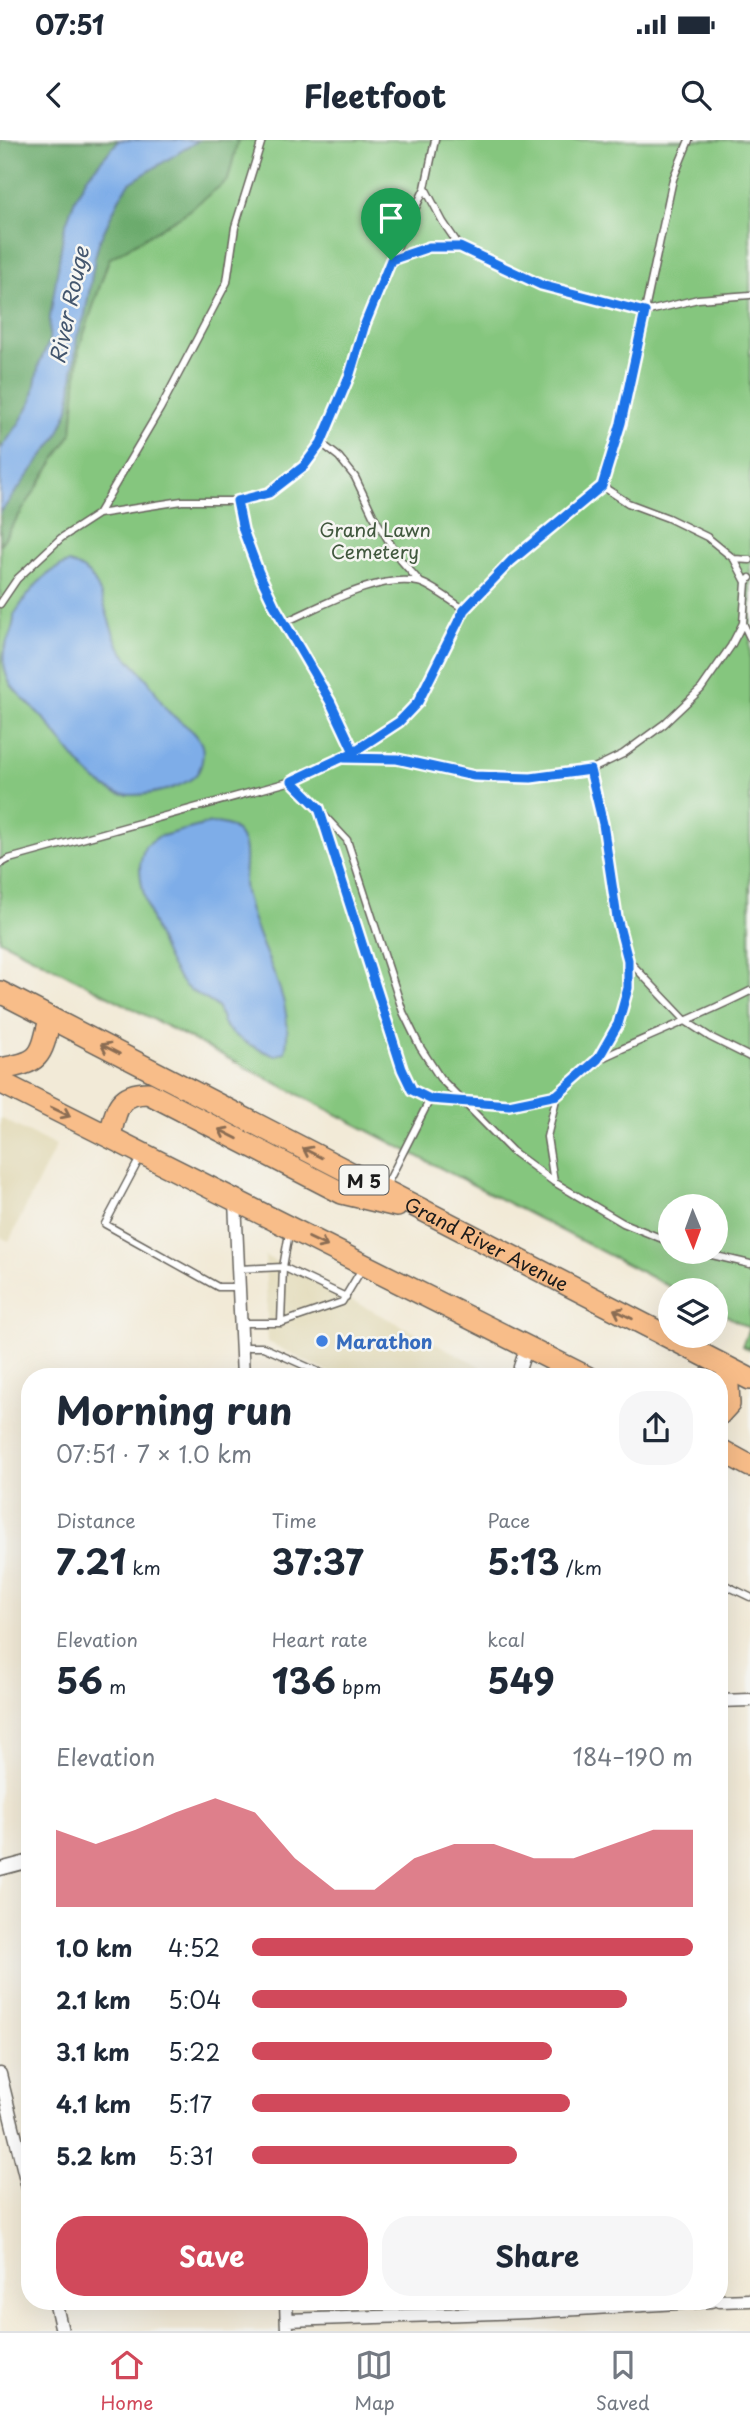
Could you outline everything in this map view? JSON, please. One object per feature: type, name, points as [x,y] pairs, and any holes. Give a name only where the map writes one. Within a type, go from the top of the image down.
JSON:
[{"type":"main road","name":"Grand River Avenue","points":[[0,992],[727,1368]]},
{"type":"main road","points":[[0,1069],[35,1059],[41,1052],[50,1018]]},
{"type":"main road","points":[[0,1082],[570,1368]]},
{"type":"main road","points":[[110,1136],[119,1104],[134,1093],[148,1093],[342,1193],[426,1212]]},
{"type":"main road","name":"Grand River Avenue","points":[[728,1368],[750,1379]]},
{"type":"main road","points":[[728,1386],[728,1405]]},
{"type":"main road","points":[[728,1454],[750,1466]]},
{"type":"street","points":[[235,1201],[243,1368]]},
{"type":"street","points":[[520,1368],[527,1346]]},
{"type":"street","points":[[728,1701],[750,1700]]},
{"type":"street","points":[[0,1869],[21,1863]]},
{"type":"street","points":[[0,2074],[21,2159]]},
{"type":"street","points":[[728,2301],[750,2300]]},
{"type":"street","points":[[57,2310],[62,2331]]},
{"type":"street","points":[[287,2326],[493,2310]]},
{"type":"lane","points":[[0,604],[17,579],[52,546],[98,514],[160,409],[227,282],[235,227],[262,140]]},
{"type":"lane","points":[[98,514],[182,501],[237,501],[269,493],[304,466],[321,443],[350,374],[365,324],[391,260],[425,188],[435,140]]},
{"type":"lane","points":[[0,864],[9,859],[292,781],[344,758],[399,722],[418,702],[464,610],[511,561],[602,486],[621,423],[673,179],[689,140]]},
{"type":"lane","points":[[425,188],[460,247]]},
{"type":"lane","points":[[391,260],[429,247],[460,247],[541,285],[645,312],[698,299],[750,295]]},
{"type":"lane","points":[[321,443],[339,457],[355,477],[373,515],[399,558],[419,582],[464,610]]},
{"type":"lane","points":[[344,758],[397,759],[474,776],[531,778],[590,770],[623,754],[664,724],[701,689],[731,646],[743,622],[748,580],[734,559],[706,537],[668,518],[628,503],[602,486]]},
{"type":"lane","points":[[237,501],[243,530],[259,573],[330,701],[354,752]]},
{"type":"lane","points":[[734,559],[750,560]]},
{"type":"lane","points":[[285,622],[358,590],[396,582],[419,582]]},
{"type":"lane","points":[[743,622],[750,638]]},
{"type":"lane","points":[[590,770],[603,824],[617,918],[628,960],[628,988],[618,1024],[598,1059]]},
{"type":"lane","points":[[292,781],[347,840],[403,1012],[420,1047],[440,1078],[512,1151],[554,1182],[623,1223],[658,1237]]},
{"type":"lane","points":[[319,808],[402,1069],[412,1090],[430,1099],[509,1105],[557,1095],[598,1059],[687,1022],[750,991]]},
{"type":"lane","points":[[628,960],[687,1022],[750,1057]]},
{"type":"lane","points":[[554,1182],[547,1137],[557,1095]]},
{"type":"lane","points":[[384,1190],[430,1099]]},
{"type":"lane","points":[[142,1153],[105,1224],[218,1287],[239,1287]]},
{"type":"lane","points":[[281,1323],[283,1267],[290,1228]]},
{"type":"lane","points":[[728,1259],[750,1264]]},
{"type":"lane","points":[[241,1323],[281,1323],[342,1302],[364,1265]]},
{"type":"lane","points":[[238,1269],[283,1267],[346,1297]]},
{"type":"lane","points":[[242,1347],[263,1347],[310,1368]]},
{"type":"lane","points":[[728,1586],[750,1597]]},
{"type":"shaded area","points":[[0,1118],[56,1146],[9,1241],[0,1237]]},
{"type":"shaded area","points":[[265,1256],[480,1368],[319,1368],[268,1342]]},
{"type":"green space","name":"Grand Lawn Cemetery","points":[[0,140],[750,140],[750,1350],[742,1346],[749,1328],[728,1317],[728,1278],[658,1278],[658,1281],[0,940]]},
{"type":"green space","points":[[0,140],[238,140],[228,180],[184,214],[109,259],[79,349],[72,433],[0,545]]},
{"type":"water","name":"River Rouge","points":[[119,140],[199,140],[130,183],[119,199],[99,242],[95,258],[85,315],[77,337],[69,409],[57,437],[0,513],[0,450],[32,400],[39,364],[49,342],[50,317],[64,229],[87,177]]},
{"type":"water","points":[[68,563],[81,568],[90,576],[97,587],[121,649],[166,708],[200,740],[203,752],[201,766],[192,778],[183,784],[159,792],[133,795],[114,792],[103,786],[84,769],[44,719],[10,683],[3,658],[14,615],[44,578]]},
{"type":"water","points":[[211,823],[231,827],[243,842],[246,896],[286,1013],[285,1052],[275,1056],[235,1036],[225,1026],[216,1006],[185,986],[162,947],[144,895],[140,867],[145,846],[158,837]]},
{"type":"place","name":"Marathon","points":[[322,1341]]},
{"type":"route","points":[[391,260],[365,324],[350,374],[321,443],[304,466],[269,493],[237,501],[243,530],[259,573],[274,605],[330,701],[343,728],[354,752],[344,758],[292,781],[319,808],[402,1069],[412,1090],[430,1099],[509,1105],[557,1095],[598,1059],[618,1024],[628,988],[628,960],[617,918],[603,824],[590,770],[531,778],[474,776],[397,759],[344,758],[370,742],[399,722],[418,702],[464,610],[511,561],[602,486],[621,423],[645,312],[541,285],[460,247],[429,247],[391,260]]}]
